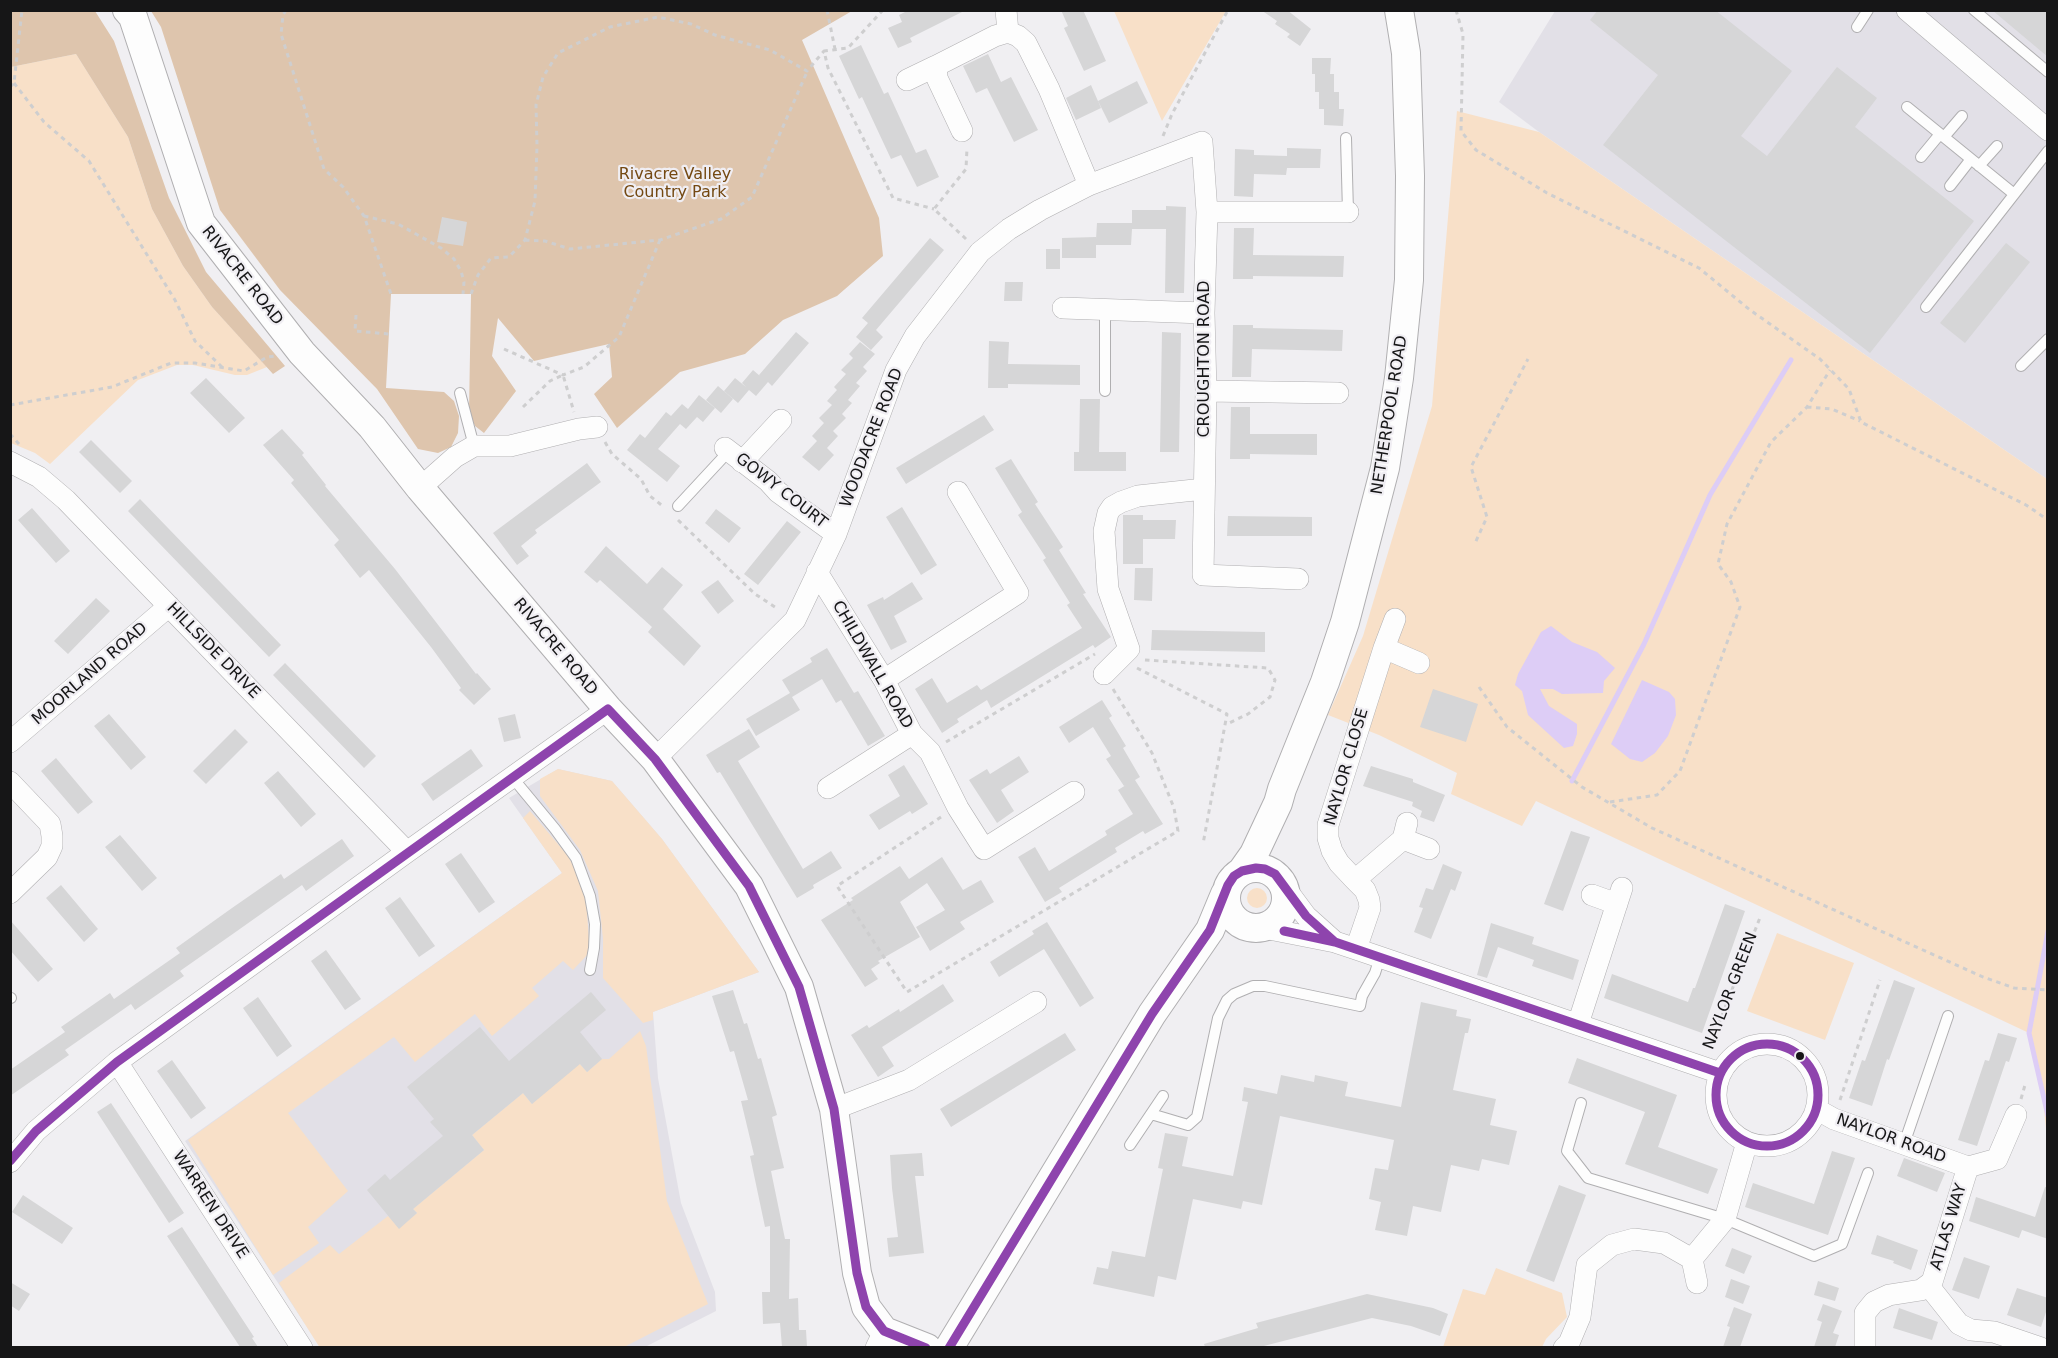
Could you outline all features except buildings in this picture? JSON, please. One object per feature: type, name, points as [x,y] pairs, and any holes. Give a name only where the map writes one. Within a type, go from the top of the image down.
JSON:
[{"type":"main road","name":"RIVACRE ROAD","points":[[127,10],[133,17],[201,223],[302,353],[372,427],[420,488],[608,709],[655,759],[750,886],[799,987],[834,1109],[857,1273],[866,1307],[880,1339],[927,1347]]},
{"type":"main road","name":"NETHERPOOL ROAD","points":[[1242,871],[1254,854],[1278,803],[1325,682],[1346,622],[1385,468],[1400,378],[1409,280],[1410,176],[1406,53],[1399,10]]},
{"type":"main road","name":"NETHERPOOL ROAD","points":[[1278,803],[1282,883]]},
{"type":"main road","points":[[949,1347],[1130,1050],[1173,982],[1216,920],[1228,885],[1234,876],[1242,871],[1256,868],[1275,874],[1282,883],[1286,895],[1286,904],[1282,914],[1262,928],[1215,946],[1187,963]]},
{"type":"main road","points":[[1225,894],[1226,905],[1233,918],[1247,927],[1262,928]]},
{"type":"street","points":[[1006,10],[1008,32]]},
{"type":"street","points":[[1907,10],[2048,130]]},
{"type":"street","points":[[907,80],[995,36],[1008,32],[1018,36],[1026,43],[1049,90],[1089,185]]},
{"type":"street","points":[[936,66],[937,78],[962,131]]},
{"type":"street","name":"WOODACRE ROAD","points":[[655,759],[795,620],[836,534],[896,370],[915,336],[980,252],[1009,229],[1089,185],[1202,142]]},
{"type":"street","name":"CROUGHTON ROAD","points":[[1202,142],[1207,213],[1204,313],[1206,391],[1203,575],[1298,579]]},
{"type":"street","points":[[1207,213],[1348,212]]},
{"type":"street","points":[[1064,308],[1204,313]]},
{"type":"street","points":[[1206,391],[1338,393]]},
{"type":"street","points":[[732,454],[781,420]]},
{"type":"street","points":[[420,488],[455,457],[474,446],[510,446],[588,428]]},
{"type":"street","name":"GOWY COURT","points":[[732,454],[768,481],[778,492],[836,534]]},
{"type":"street","name":"HILLSIDE DRIVE","points":[[10,462],[39,477],[66,500],[407,852]]},
{"type":"street","points":[[1104,674],[1129,649],[1108,589],[1104,531],[1108,513],[1112,507],[1138,496],[1204,489]]},
{"type":"street","points":[[884,680],[1018,593],[958,492]]},
{"type":"street","name":"CHILDWALL ROAD","points":[[817,572],[884,680],[912,734],[930,752],[958,808],[984,849],[1074,792]]},
{"type":"street","name":"MOORLAND ROAD","points":[[10,742],[169,606]]},
{"type":"street","name":"NAYLOR CLOSE","points":[[1356,949],[1370,908],[1369,900],[1365,890],[1339,863],[1332,851],[1328,838],[1328,825],[1395,619]]},
{"type":"street","points":[[1384,648],[1419,663]]},
{"type":"street","points":[[10,1162],[36,1131],[117,1062],[608,709]]},
{"type":"street","points":[[828,788],[912,734]]},
{"type":"street","points":[[10,782],[50,824],[52,846],[47,857],[10,893]]},
{"type":"street","points":[[1355,880],[1405,831],[1429,849]]},
{"type":"street","points":[[1282,883],[1306,916],[1335,942]]},
{"type":"street","points":[[1578,1024],[1620,896],[1592,895]]},
{"type":"street","points":[[1262,928],[1335,942],[1711,1070]]},
{"type":"street","points":[[834,1109],[909,1080],[1036,1002]]},
{"type":"street","name":"NAYLOR GREEN","points":[[1747,1142],[1733,1133],[1722,1120],[1716,1105],[1716,1089],[1711,1070],[1743,1049],[1760,1044],[1776,1044],[1792,1050],[1805,1061],[1814,1075],[1825,1114]]},
{"type":"street","name":"WARREN DRIVE","points":[[117,1062],[302,1347]]},
{"type":"street","points":[[1692,1259],[1725,1219],[1747,1142],[1763,1146],[1781,1144],[1797,1136],[1809,1124],[1825,1114]]},
{"type":"street","name":"NAYLOR ROAD","points":[[1825,1114],[1968,1167]]},
{"type":"street","points":[[1968,1167],[1996,1159],[2016,1115]]},
{"type":"street","name":"ATLAS WAY","points":[[1865,1347],[1865,1313],[1874,1302],[1889,1295],[1921,1290],[1932,1282],[1968,1167]]},
{"type":"street","points":[[1571,1346],[1580,1317],[1587,1265],[1612,1245],[1634,1239],[1664,1243],[1692,1259],[1697,1283]]},
{"type":"street","name":"ATLAS WAY","points":[[1928,1285],[1959,1323],[1971,1330],[1994,1332],[2041,1347]]},
{"type":"lane","points":[[1857,27],[1868,10]]},
{"type":"lane","points":[[1974,10],[2048,72]]},
{"type":"lane","points":[[1907,107],[2014,194]]},
{"type":"lane","points":[[1921,157],[1962,116]]},
{"type":"lane","points":[[1346,138],[1348,212]]},
{"type":"lane","points":[[1950,186],[1997,146]]},
{"type":"lane","points":[[1926,307],[2048,151]]},
{"type":"lane","points":[[1105,310],[1105,391]]},
{"type":"lane","points":[[2021,366],[2048,339]]},
{"type":"lane","points":[[460,393],[474,446]]},
{"type":"lane","points":[[676,511],[732,454]]},
{"type":"lane","points":[[512,777],[576,858],[590,896],[595,924],[590,970]]},
{"type":"lane","points":[[1151,1114],[1188,1125],[1197,1117],[1218,1018],[1227,1000],[1234,994],[1253,986],[1265,986],[1360,1006],[1362,996],[1375,974],[1380,957]]},
{"type":"lane","points":[[1904,1144],[1948,1016]]},
{"type":"lane","points":[[1130,1145],[1163,1096]]},
{"type":"lane","points":[[1581,1103],[1567,1151],[1587,1178],[1725,1219],[1814,1256],[1842,1244],[1868,1173]]},
{"type":"path","points":[[10,87],[14,82],[22,10]]},
{"type":"path","points":[[286,10],[280,34],[324,169],[343,187],[364,216],[391,294]]},
{"type":"path","points":[[827,10],[835,49]]},
{"type":"path","points":[[525,240],[545,242],[570,249],[660,240],[721,219],[752,197],[807,71],[824,51],[848,48],[883,10]]},
{"type":"path","points":[[1154,160],[1172,114],[1228,10]]},
{"type":"path","points":[[1456,10],[1463,34],[1461,131],[1476,150],[1547,193],[1699,268],[1750,310],[1820,359],[1849,389],[1861,422]]},
{"type":"path","points":[[471,294],[478,275],[491,258],[509,257],[525,240],[535,201],[536,105],[543,76],[558,53],[610,27],[658,17],[692,24],[715,35],[770,50],[807,71]]},
{"type":"path","points":[[824,51],[828,68],[893,198],[934,209],[980,252]]},
{"type":"path","points":[[14,82],[44,122],[89,161],[175,300],[195,341],[222,368]]},
{"type":"path","points":[[934,209],[966,169],[967,150],[962,131]]},
{"type":"path","points":[[364,216],[398,224],[441,248],[454,259],[461,271],[464,282],[463,294]]},
{"type":"path","points":[[523,407],[550,381],[584,367],[618,337],[660,240]]},
{"type":"path","points":[[356,315],[355,331],[388,334]]},
{"type":"path","points":[[504,349],[563,375],[588,428],[612,454],[641,479],[650,496],[666,508]]},
{"type":"path","points":[[10,405],[112,387],[171,363],[195,363],[244,371],[267,357],[302,353]]},
{"type":"path","points":[[1476,540],[1486,517],[1471,467],[1528,359]]},
{"type":"path","points":[[1608,802],[1657,795],[1680,771],[1740,607],[1731,582],[1718,564],[1727,524],[1771,442],[1807,407],[1830,370]]},
{"type":"path","points":[[1807,407],[1832,409],[1861,422],[2026,505],[2048,520]]},
{"type":"path","points":[[676,511],[755,594],[795,620]]},
{"type":"path","points":[[1119,659],[1227,714],[1203,844]]},
{"type":"path","points":[[1119,659],[1268,668],[1275,680],[1270,697],[1248,714],[1226,725]]},
{"type":"path","points":[[1479,687],[1507,727],[1582,787],[1652,828],[1983,977],[2014,988],[2048,990]]},
{"type":"path","name":"NAYLOR GREEN","points":[[1711,1070],[1761,915]]},
{"type":"path","points":[[1825,1114],[1880,980]]},
{"type":"shaded area","points":[[1114,11],[1226,11],[1162,121]]},
{"type":"shaded area","points":[[1555,11],[2047,11],[2047,479],[1539,132],[1499,102]]},
{"type":"shaded area","points":[[76,54],[128,137],[152,209],[183,266],[212,307],[267,367],[247,375],[235,375],[193,365],[177,365],[138,380],[50,464],[35,453],[11,443],[11,67]]},
{"type":"shaded area","points":[[1457,111],[1539,132],[2047,479],[2047,1138],[2042,1090],[2029,1033],[1536,801],[1522,826],[1451,794],[1457,773],[1379,735],[1328,715],[1363,636],[1432,406]]},
{"type":"shaded area","points":[[1551,626],[1572,642],[1597,652],[1615,668],[1604,681],[1603,693],[1562,694],[1553,689],[1540,689],[1549,706],[1577,724],[1573,746],[1564,748],[1528,715],[1522,691],[1515,685],[1518,674],[1541,632]]},
{"type":"shaded area","points":[[1642,680],[1669,692],[1675,699],[1676,715],[1668,736],[1655,753],[1642,762],[1630,759],[1611,744]]},
{"type":"shaded area","points":[[558,769],[612,781],[662,839],[759,972],[653,1012],[658,1078],[681,1203],[715,1292],[716,1311],[645,1347],[320,1347],[185,1141],[562,873],[509,798]]},
{"type":"shaded area","points":[[558,769],[612,781],[662,839],[759,972],[653,1012],[653,1020],[643,1023],[603,978],[603,939],[598,891],[580,850],[540,796],[540,779]]},
{"type":"shaded area","points":[[530,811],[568,856],[585,888],[590,952],[573,970],[563,961],[532,988],[539,996],[492,1036],[475,1014],[415,1062],[394,1037],[288,1113],[348,1191],[308,1227],[319,1243],[273,1275],[188,1140],[562,873],[523,818]]},
{"type":"shaded area","points":[[1257,888],[1264,891],[1267,898],[1264,905],[1257,908],[1250,905],[1247,898],[1250,891]]},
{"type":"shaded area","points":[[1777,933],[1854,963],[1825,1040],[1747,1011]]},
{"type":"shaded area","points":[[640,1031],[646,1046],[667,1201],[708,1304],[624,1347],[320,1348],[279,1283],[330,1245],[339,1254],[388,1216],[399,1228],[417,1213],[413,1209],[484,1150],[472,1135],[523,1093],[532,1104],[564,1046],[587,1072],[602,1059],[609,1059]]},
{"type":"shaded area","points":[[1496,1268],[1562,1293],[1567,1317],[1546,1339],[1542,1347],[1443,1347],[1463,1289],[1485,1295]]},
{"type":"green space","points":[[11,10],[95,11],[114,41],[169,198],[206,272],[285,366],[273,374],[212,307],[183,266],[152,209],[128,137],[76,54],[11,67]]},
{"type":"green space","name":"Rivacre Valley Country Park","points":[[151,11],[852,11],[802,40],[879,218],[883,256],[837,296],[783,320],[745,354],[680,372],[617,428],[594,394],[612,377],[609,344],[534,361],[498,318],[492,356],[516,391],[484,433],[475,426],[469,412],[471,294],[391,294],[386,388],[444,392],[454,401],[459,416],[458,433],[451,447],[438,453],[418,449],[377,389],[280,290],[220,210],[161,27]]},
{"type":"waterway","points":[[1572,781],[1644,644],[1710,495],[1791,360]]},
{"type":"waterway","points":[[2048,931],[2029,1033],[2048,1116]]},
{"type":"transit line","points":[[10,1161],[36,1131],[117,1062],[608,709],[655,759],[749,886],[799,987],[834,1109],[857,1273],[866,1307],[884,1331],[926,1348]]},
{"type":"transit line","points":[[949,1348],[1152,1014],[1210,930],[1228,885],[1234,876],[1242,871],[1256,868],[1275,874],[1306,916],[1335,942]]},
{"type":"transit line","points":[[1284,931],[1335,942],[1720,1073]]},
{"type":"transit line","points":[[1767,1044],[1786,1048],[1803,1059],[1814,1076],[1818,1095],[1814,1114],[1803,1131],[1786,1142],[1767,1146],[1748,1142],[1731,1131],[1720,1114],[1716,1095],[1720,1076],[1731,1059],[1748,1048],[1767,1044]]}]
